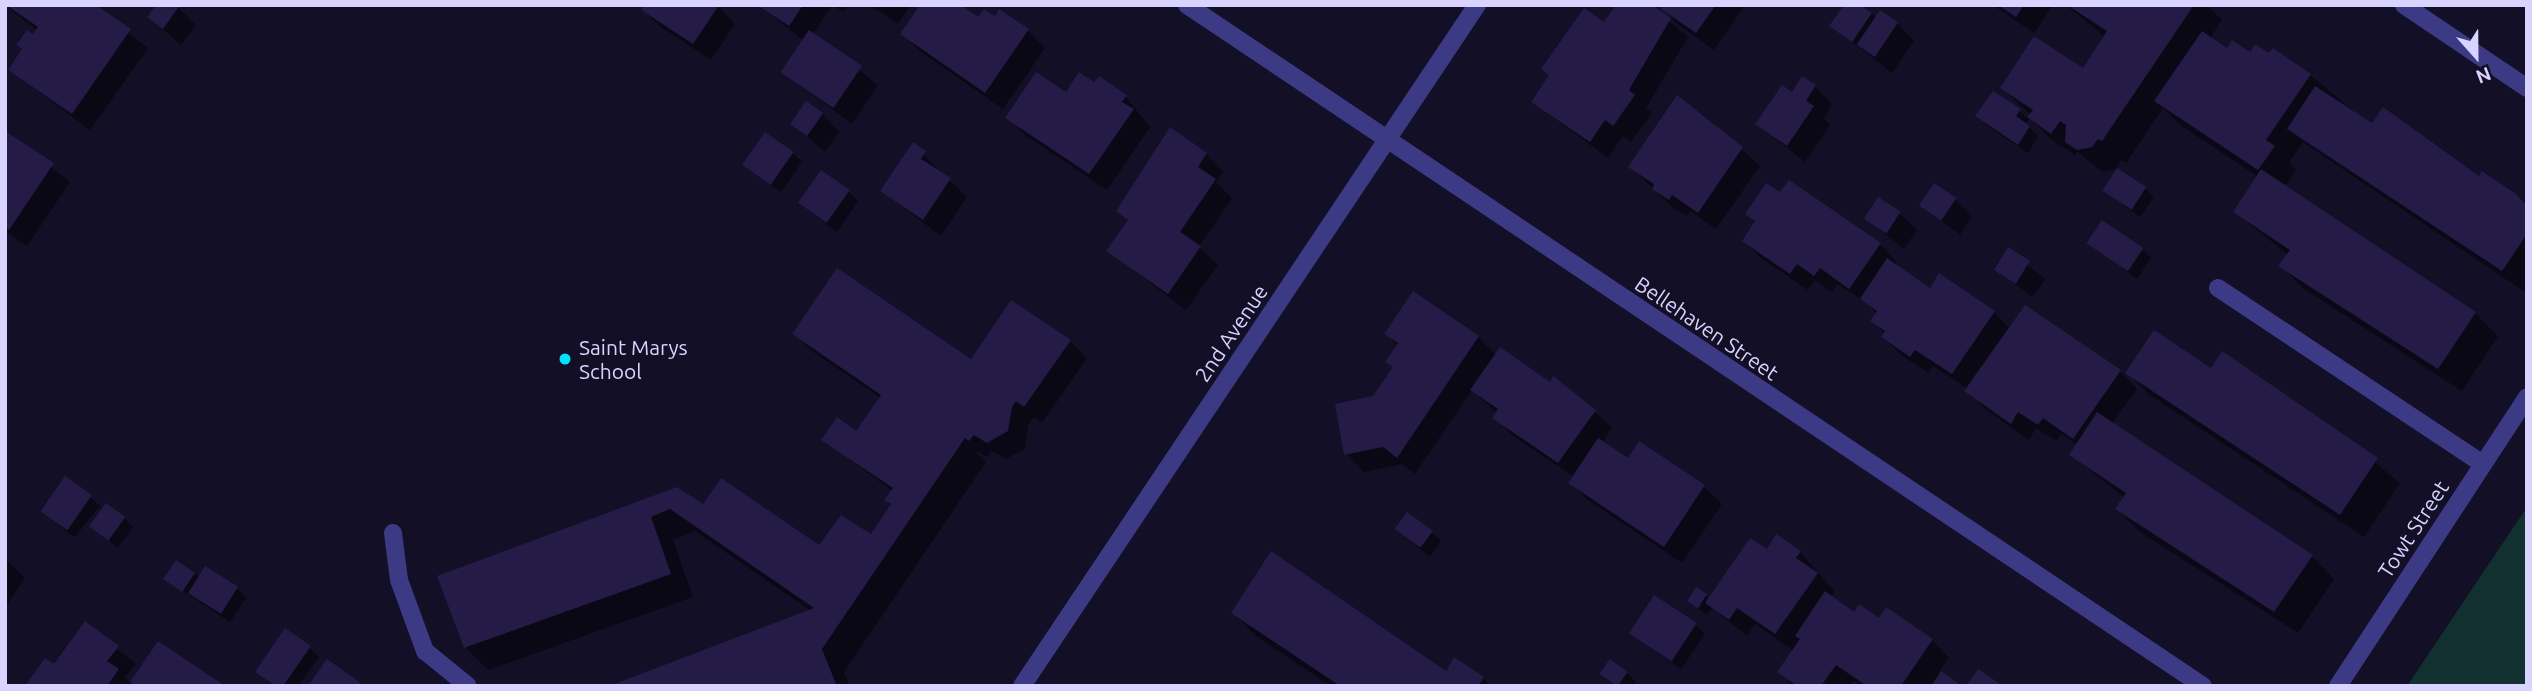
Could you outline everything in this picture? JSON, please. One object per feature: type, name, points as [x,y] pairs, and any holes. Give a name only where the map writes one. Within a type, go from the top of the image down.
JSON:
[{"type":"street","name":"Bellehaven Street","points":[[1187,5],[2203,686]]},
{"type":"street","name":"2nd Avenue","points":[[1022,686],[1477,5]]},
{"type":"street","points":[[2404,5],[2527,88]]},
{"type":"street","points":[[2218,288],[2483,464]]},
{"type":"street","name":"Towt Street","points":[[2338,686],[2527,397]]},
{"type":"street","points":[[393,533],[399,580],[425,651],[468,686]]},
{"type":"green space","points":[[2527,507],[2527,686],[2407,686]]},
{"type":"building","points":[[6,5],[96,5],[131,29],[72,114],[8,70],[22,49],[16,45],[27,30],[33,34],[38,27]]},
{"type":"building","points":[[156,5],[180,5],[163,29],[147,17]]},
{"type":"building","points":[[644,5],[719,5],[693,44],[641,10]]},
{"type":"building","points":[[757,5],[803,5],[789,26]]},
{"type":"building","points":[[920,5],[961,5],[978,17],[984,9],[995,16],[999,9],[1029,29],[985,93],[900,34]]},
{"type":"building","points":[[1616,5],[1652,5],[1671,18],[1629,90],[1635,95],[1613,126],[1605,120],[1590,142],[1531,102],[1549,75],[1541,69],[1584,8],[1604,22]]},
{"type":"building","points":[[1664,5],[1716,5],[1696,33],[1661,9]]},
{"type":"building","points":[[1844,5],[1860,5],[1872,13],[1852,42],[1829,26]]},
{"type":"building","points":[[1998,5],[2024,5],[2016,17]]},
{"type":"building","points":[[2067,5],[2194,5],[2102,141],[2098,139],[2092,147],[2077,150],[2065,142],[2066,125],[2060,121],[2051,134],[2027,117],[2033,110],[2000,88],[2034,36],[2083,68],[2107,31]]},
{"type":"building","points":[[1880,10],[1898,22],[1875,57],[1857,45]]},
{"type":"building","points":[[809,30],[862,66],[834,108],[780,72]]},
{"type":"building","points":[[2202,31],[2227,48],[2232,40],[2250,52],[2255,44],[2269,53],[2273,48],[2311,74],[2266,140],[2275,146],[2258,170],[2154,101]]},
{"type":"building","points":[[1036,72],[1066,92],[1079,72],[1094,82],[1099,76],[1127,95],[1122,102],[1134,109],[1089,174],[1005,118]]},
{"type":"building","points":[[1802,76],[1816,85],[1806,101],[1814,106],[1787,146],[1755,124],[1782,85],[1792,92]]},
{"type":"building","points":[[2315,86],[2372,123],[2383,107],[2479,176],[2482,171],[2516,194],[2527,206],[2527,234],[2502,271],[2287,129]]},
{"type":"building","points":[[1993,91],[2021,109],[2016,116],[2030,126],[2018,145],[1975,116]]},
{"type":"building","points":[[1677,95],[1743,147],[1698,213],[1672,195],[1669,200],[1652,189],[1654,184],[1628,167]]},
{"type":"building","points":[[806,101],[823,113],[807,136],[790,124]]},
{"type":"building","points":[[1170,127],[1207,153],[1198,167],[1216,179],[1180,232],[1201,246],[1168,294],[1106,251],[1128,220],[1116,211]]},
{"type":"building","points":[[5,131],[54,163],[9,230],[5,227]]},
{"type":"building","points":[[765,132],[794,152],[771,185],[742,165]]},
{"type":"building","points":[[913,142],[926,151],[921,159],[951,178],[923,220],[880,191]]},
{"type":"building","points":[[2117,168],[2146,187],[2132,210],[2102,191]]},
{"type":"building","points":[[2261,169],[2476,312],[2438,369],[2278,266],[2290,250],[2233,212]]},
{"type":"building","points":[[821,170],[850,190],[827,223],[798,203]]},
{"type":"building","points":[[1789,180],[1881,243],[1849,289],[1820,268],[1814,276],[1797,264],[1790,274],[1742,241],[1755,221],[1745,214],[1766,183],[1780,192]]},
{"type":"building","points":[[1934,183],[1956,198],[1941,220],[1919,205]]},
{"type":"building","points":[[1878,197],[1901,212],[1886,234],[1864,219]]},
{"type":"building","points":[[2102,220],[2143,248],[2128,271],[2086,243]]},
{"type":"building","points":[[2008,247],[2030,261],[2016,284],[1994,270]]},
{"type":"building","points":[[1887,258],[1930,288],[1939,273],[1995,311],[1952,374],[1915,350],[1910,357],[1881,337],[1885,331],[1870,321],[1877,311],[1860,299]]},
{"type":"building","points":[[837,268],[971,359],[1011,300],[1071,340],[1024,407],[1016,401],[1012,407],[1008,431],[987,443],[974,435],[969,441],[965,438],[822,649],[836,684],[609,686],[814,608],[670,509],[651,517],[671,574],[464,648],[437,576],[677,487],[703,504],[721,478],[819,545],[841,515],[871,534],[891,504],[884,500],[893,488],[821,440],[837,417],[856,431],[881,395],[792,334]]},
{"type":"building","points":[[1413,291],[1479,336],[1397,458],[1383,447],[1344,455],[1335,404],[1373,396],[1393,367],[1385,362],[1398,343],[1384,334]]},
{"type":"building","points":[[2025,305],[2121,370],[2073,439],[2043,418],[2038,425],[2018,412],[2011,424],[1964,391]]},
{"type":"building","points":[[2154,330],[2211,368],[2222,351],[2378,458],[2340,515],[2125,373]]},
{"type":"building","points":[[1500,347],[1550,382],[1553,376],[1596,410],[1558,463],[1492,418],[1498,409],[1470,390]]},
{"type":"building","points":[[2097,412],[2313,555],[2274,612],[2115,509],[2126,493],[2069,455]]},
{"type":"building","points":[[1598,438],[1628,458],[1639,441],[1705,485],[1664,547],[1568,483]]},
{"type":"building","points":[[65,476],[92,495],[67,530],[40,511]]},
{"type":"building","points":[[106,503],[125,517],[108,541],[89,526]]},
{"type":"building","points":[[1407,512],[1433,531],[1421,548],[1395,529]]},
{"type":"building","points":[[1776,534],[1801,551],[1796,558],[1818,573],[1775,634],[1737,608],[1729,620],[1705,603],[1750,538],[1767,549]]},
{"type":"building","points":[[1271,551],[1446,671],[1454,657],[1484,677],[1478,686],[1340,686],[1231,613]]},
{"type":"building","points":[[176,560],[195,573],[182,592],[163,579]]},
{"type":"building","points":[[205,566],[238,587],[221,614],[188,593]]},
{"type":"building","points":[[1696,587],[1707,594],[1698,608],[1687,601]]},
{"type":"building","points":[[1825,591],[1854,612],[1859,604],[1879,618],[1886,607],[1933,639],[1901,686],[1867,686],[1836,665],[1821,686],[1797,686],[1777,672],[1800,639],[1795,636]]},
{"type":"building","points":[[1654,595],[1697,623],[1672,661],[1629,634]]},
{"type":"building","points":[[85,621],[119,646],[107,661],[119,669],[107,686],[25,686],[45,658],[54,664]]},
{"type":"building","points":[[285,628],[311,646],[283,686],[275,686],[255,672]]},
{"type":"building","points":[[158,641],[225,686],[136,686],[130,682]]},
{"type":"building","points":[[327,659],[365,686],[308,686]]},
{"type":"building","points":[[1610,659],[1628,672],[1618,686],[1599,674]]},
{"type":"building","points":[[1978,669],[2003,686],[1966,686]]},
{"type":"building","points":[[1941,671],[1962,686],[1931,686]]},
{"type":"place","name":"Saint Marys School","points":[[565,359]]}]
